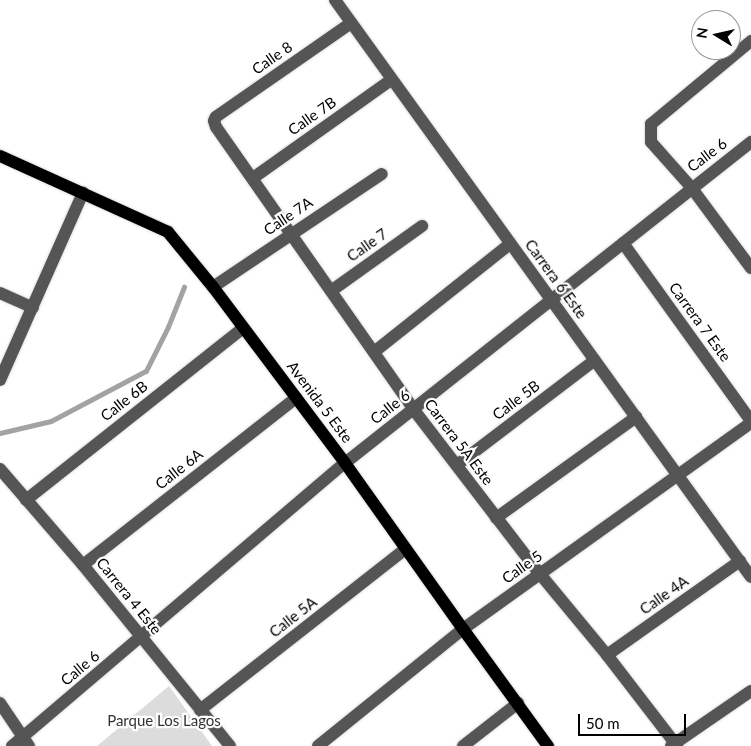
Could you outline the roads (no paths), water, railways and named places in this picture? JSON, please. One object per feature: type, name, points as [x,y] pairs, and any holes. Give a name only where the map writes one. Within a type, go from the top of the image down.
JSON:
[{"type":"main road","name":"Avenida 5 Este","points":[[0,156],[168,232],[213,287],[345,462],[462,629],[548,746]]},
{"type":"street","name":"Carrera 6 Este","points":[[335,0],[751,577]]},
{"type":"street","name":"Calle 8","points":[[214,122],[216,117],[351,23]]},
{"type":"street","points":[[751,41],[651,124],[651,142],[691,187],[751,268]]},
{"type":"street","name":"Calle 7B","points":[[253,178],[391,80]]},
{"type":"street","name":"Carrera 5A Este","points":[[214,122],[414,410],[540,574],[607,655],[674,745]]},
{"type":"street","name":"Calle 6","points":[[12,746],[26,742],[142,638],[345,462],[414,410],[552,301],[691,187],[751,142]]},
{"type":"street","name":"Calle 7A","points":[[213,287],[382,174]]},
{"type":"street","points":[[0,380],[34,308],[83,193]]},
{"type":"street","name":"Calle 7","points":[[331,291],[422,226]]},
{"type":"street","name":"Carrera 7 Este","points":[[623,243],[751,422]]},
{"type":"street","points":[[374,352],[510,244]]},
{"type":"street","points":[[0,293],[34,308]]},
{"type":"street","name":"Calle 6B","points":[[26,500],[243,328]]},
{"type":"street","name":"Calle 5B","points":[[457,465],[595,360]]},
{"type":"street","name":"Calle 6A","points":[[83,566],[296,398]]},
{"type":"street","points":[[496,518],[636,417]]},
{"type":"street","name":"Calle 5","points":[[318,746],[462,629],[679,476],[751,422]]},
{"type":"street","name":"Carrera 4 Este","points":[[0,469],[83,566],[230,746]]},
{"type":"street","name":"Calle 5A","points":[[200,710],[405,549]]},
{"type":"street","name":"Calle 4A","points":[[607,655],[740,561]]},
{"type":"street","points":[[674,745],[751,691]]},
{"type":"street","points":[[0,703],[26,742]]},
{"type":"street","points":[[463,746],[518,703]]},
{"type":"waterway","points":[[0,433],[51,421],[146,371],[168,327],[184,287]]},
{"type":"park label","name":"Parque Los Lagos","points":[[164,721]]}]
